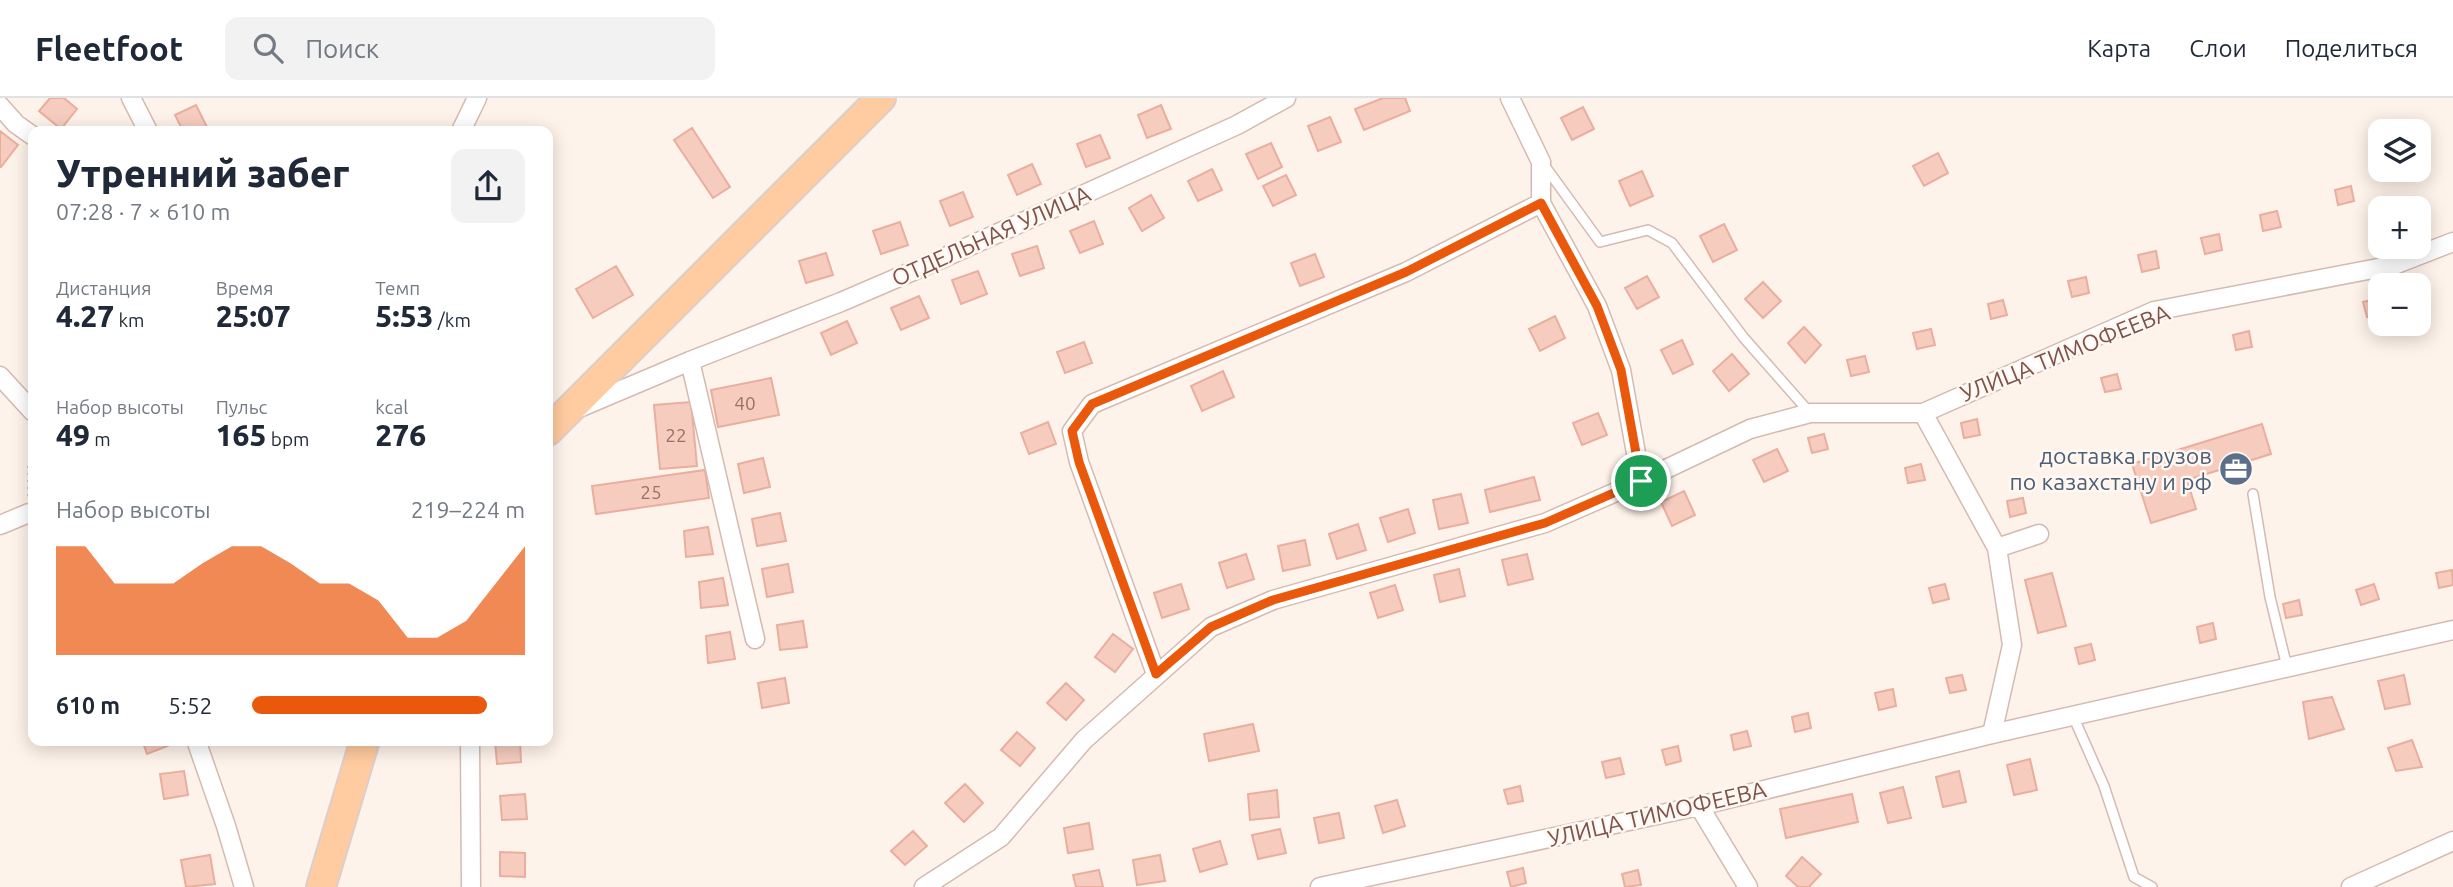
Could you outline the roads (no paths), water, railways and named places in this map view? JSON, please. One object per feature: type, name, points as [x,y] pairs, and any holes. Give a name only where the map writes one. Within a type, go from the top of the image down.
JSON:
[{"type":"main road","name":"ОТДЕЛЬНАЯ УЛИЦА","points":[[557,422],[881,98]]},
{"type":"main road","points":[[321,887],[363,746]]},
{"type":"street","points":[[131,98],[145,124]]},
{"type":"street","points":[[145,124],[149,98]]},
{"type":"street","points":[[463,126],[477,98]]},
{"type":"street","name":"ОТДЕЛЬНАЯ УЛИЦА","points":[[557,422],[690,361],[841,302],[941,259],[1237,125],[1286,98]]},
{"type":"street","points":[[1510,98],[1541,162],[1541,203],[1597,306],[1621,370],[1641,481]]},
{"type":"street","points":[[0,106],[28,132]]},
{"type":"street","points":[[1156,674],[1079,462],[1072,431],[1092,404],[1406,272],[1541,203]]},
{"type":"street","name":"УЛИЦА ТИМОФЕЕВА","points":[[924,887],[1001,837],[1084,740],[1211,627],[1273,600],[1545,523],[1750,429],[1810,413],[1923,413],[2154,311],[2394,265],[2453,242]]},
{"type":"street","points":[[690,361],[755,639]]},
{"type":"street","points":[[0,376],[28,407]]},
{"type":"street","points":[[1923,413],[1997,548],[2012,645],[1992,734]]},
{"type":"street","points":[[0,525],[28,515]]},
{"type":"street","points":[[1997,548],[2039,534]]},
{"type":"street","name":"УЛИЦА ТИМОФЕЕВА","points":[[1320,887],[1699,806],[1992,734],[2453,630]]},
{"type":"street","points":[[197,746],[226,826],[244,887]]},
{"type":"street","points":[[470,746],[471,887]]},
{"type":"street","points":[[1699,806],[1748,887]]},
{"type":"street","points":[[2351,887],[2453,841]]},
{"type":"lane","points":[[1541,162],[1600,242],[1648,230],[1672,243],[1744,338],[1810,413]]},
{"type":"lane","points":[[2253,494],[2270,597],[2287,667]]},
{"type":"lane","points":[[2073,716],[2104,786],[2134,877],[2152,887]]},
{"type":"place","name":"доставка грузов по казахстану и рф","points":[[2236,469]]}]
